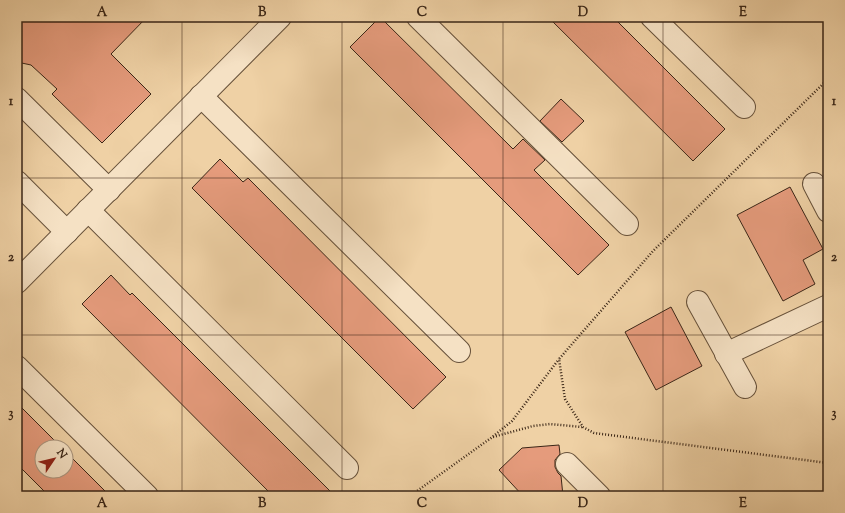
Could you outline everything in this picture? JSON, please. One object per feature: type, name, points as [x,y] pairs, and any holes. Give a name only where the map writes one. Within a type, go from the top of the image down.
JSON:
[{"type":"street","points":[[17,282],[280,17]]},
{"type":"street","points":[[418,17],[627,224]]},
{"type":"street","points":[[652,17],[744,108]]},
{"type":"street","points":[[201,96],[459,351]]},
{"type":"street","points":[[17,99],[109,190]]},
{"type":"street","points":[[17,182],[67,232]]},
{"type":"street","points":[[814,184],[828,211]]},
{"type":"street","points":[[88,210],[348,468]]},
{"type":"street","points":[[698,302],[745,386]]},
{"type":"street","points":[[726,354],[828,306]]},
{"type":"street","points":[[17,367],[147,496]]},
{"type":"street","points":[[567,464],[600,496]]},
{"type":"path","points":[[410,496],[512,421],[559,359]]},
{"type":"path","points":[[490,438],[533,426],[550,424],[583,427]]},
{"type":"building","points":[[17,17],[147,17],[111,54],[151,94],[102,143],[52,94],[57,89],[31,65],[17,62]]},
{"type":"building","points":[[380,17],[513,149],[523,139],[545,160],[534,170],[609,245],[578,275],[350,47]]},
{"type":"building","points":[[548,17],[613,17],[725,129],[693,161]]},
{"type":"building","points":[[561,99],[584,121],[562,142],[540,121]]},
{"type":"building","points":[[220,159],[243,182],[248,178],[446,377],[413,409],[192,188]]},
{"type":"building","points":[[790,187],[823,249],[803,260],[815,284],[783,301],[737,215]]},
{"type":"building","points":[[111,275],[130,295],[132,293],[335,496],[273,496],[82,304]]},
{"type":"building","points":[[671,307],[702,366],[656,390],[625,332]]},
{"type":"building","points":[[17,403],[53,439],[34,439],[34,479],[74,479],[74,460],[110,496],[49,496],[17,464]]},
{"type":"building","points":[[559,445],[560,454],[555,460],[555,467],[561,476],[563,496],[523,496],[499,470],[522,448]]}]
